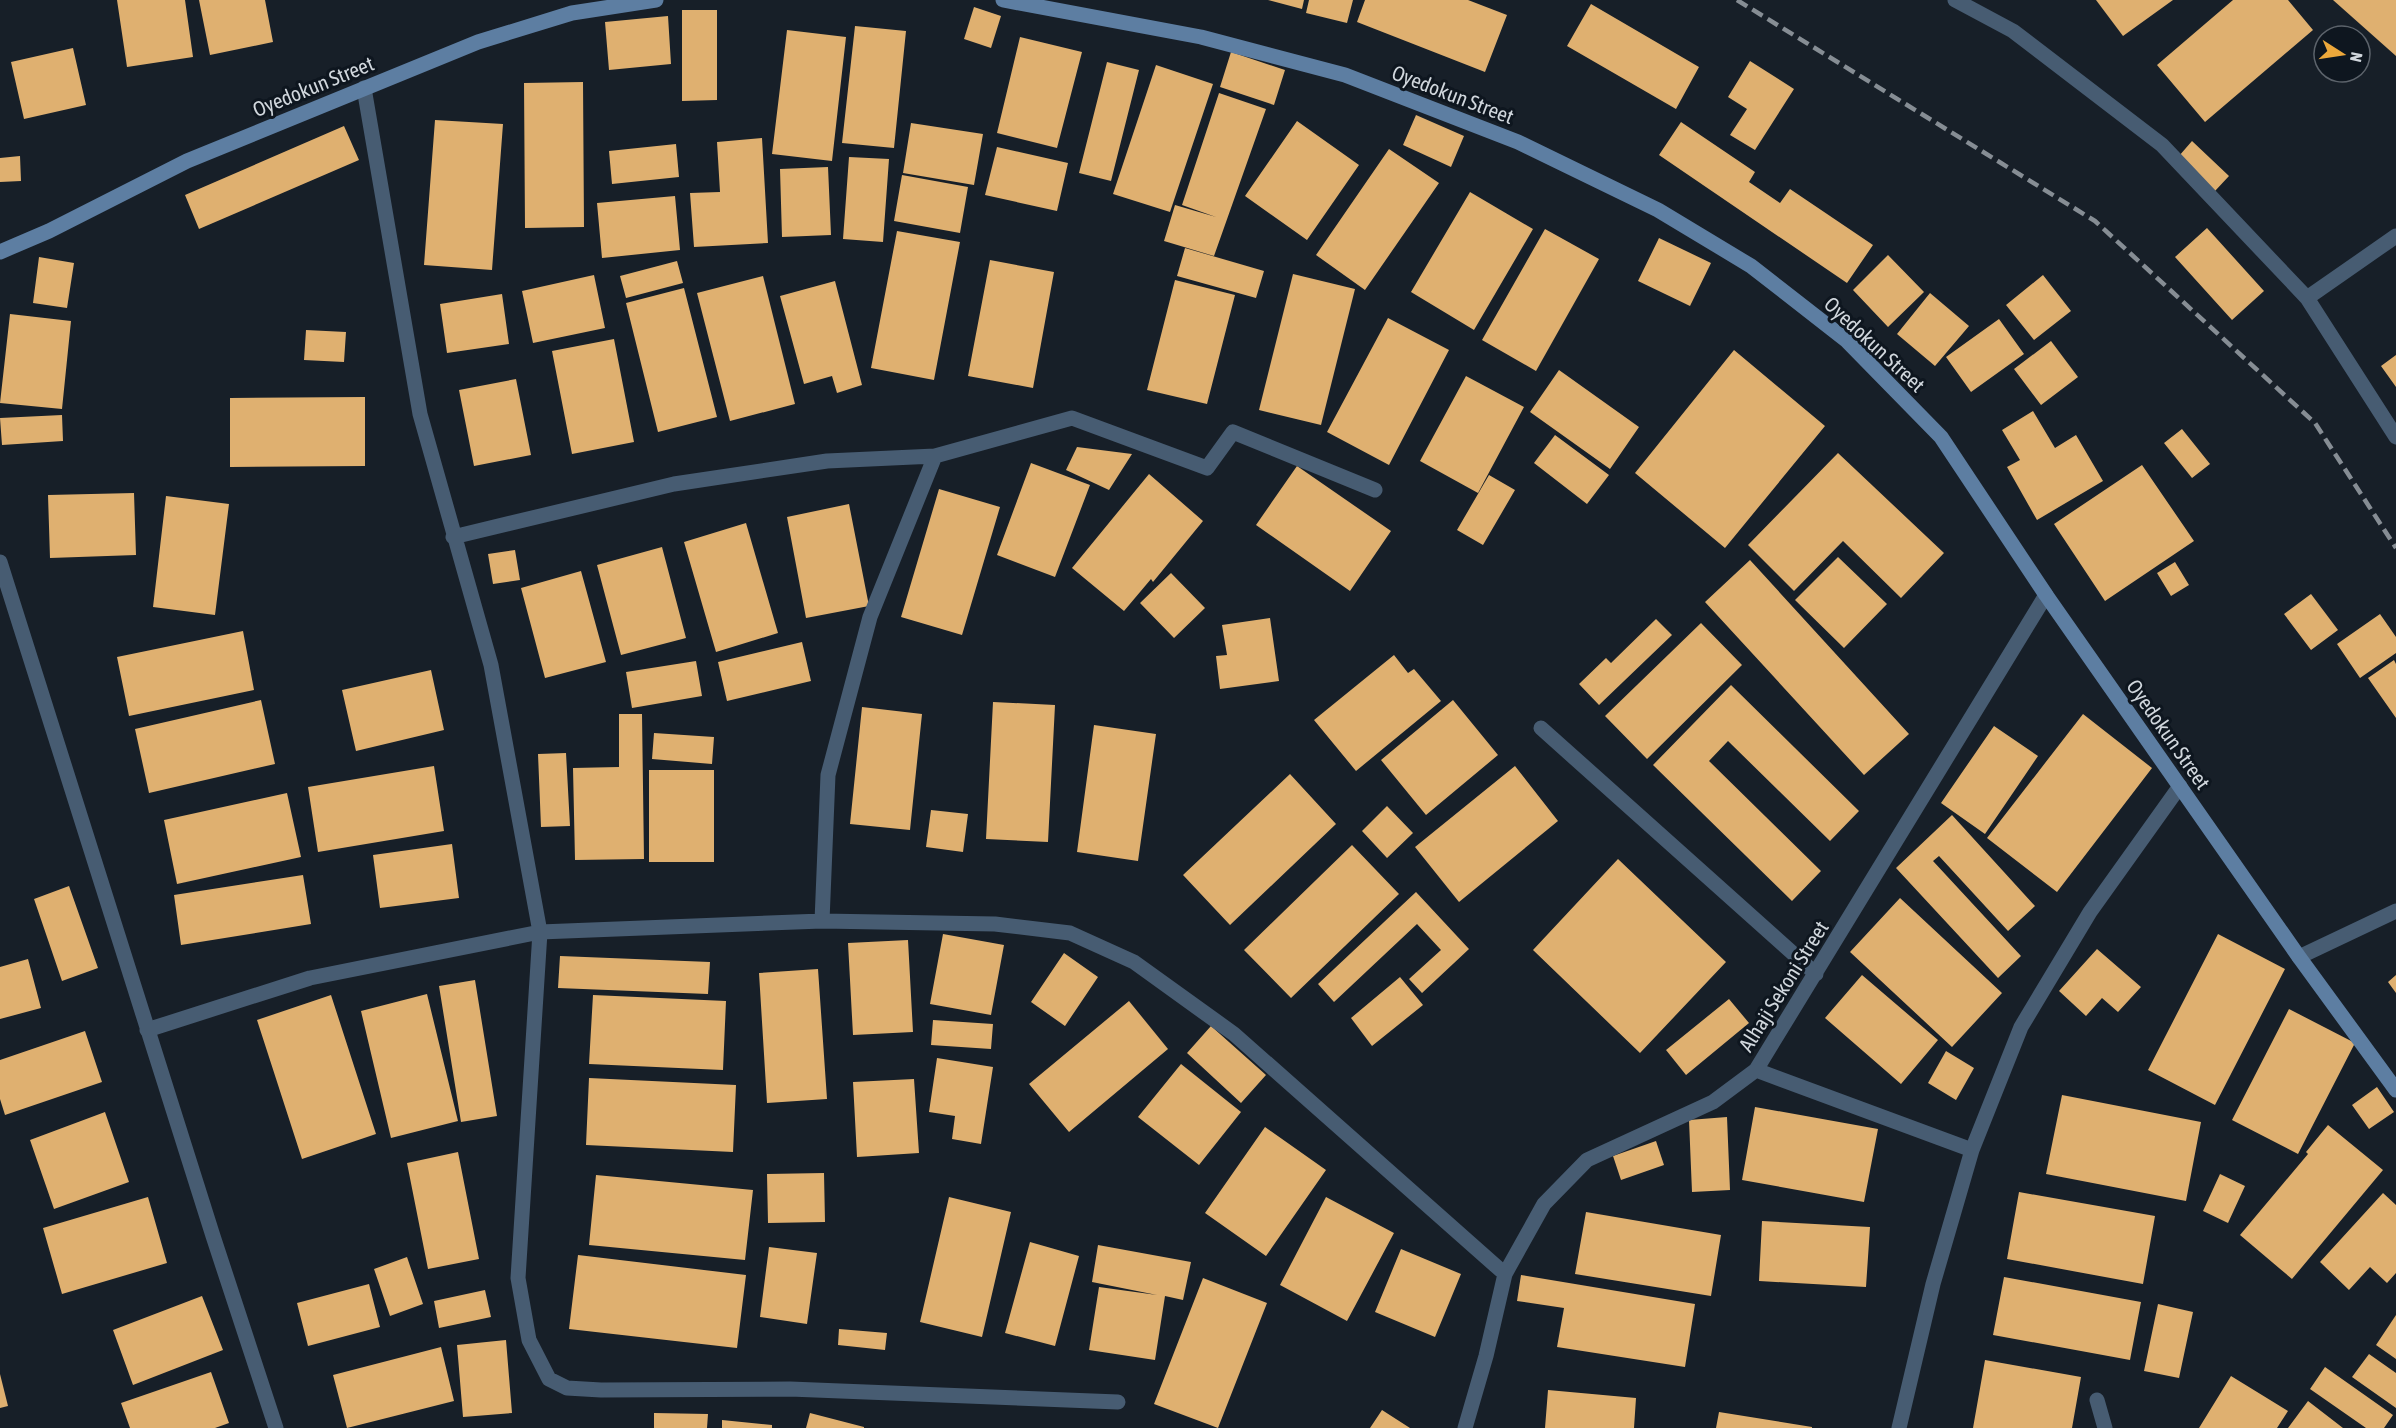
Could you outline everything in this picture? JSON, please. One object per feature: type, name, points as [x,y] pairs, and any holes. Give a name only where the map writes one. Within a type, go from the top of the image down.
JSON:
[{"type":"street","name":"Oyedokun Street","points":[[0,252],[49,231],[187,161],[478,42],[572,13],[656,0]]},
{"type":"street","name":"Oyedokun Street","points":[[1003,0],[1201,37],[1345,75],[1518,142],[1658,210],[1751,266],[1846,340],[1941,437],[2046,596],[2299,957],[2396,1090]]},
{"type":"street","points":[[1955,0],[2013,30],[2162,145],[2307,298],[2396,437]]},
{"type":"street","points":[[364,88],[420,414],[491,665],[540,932],[518,1278],[530,1340],[549,1379],[567,1388],[790,1389],[1118,1402]]},
{"type":"street","points":[[2307,298],[2396,236]]},
{"type":"street","points":[[453,537],[674,484],[827,461],[935,456],[1072,418],[1207,468],[1233,432],[1375,490]]},
{"type":"street","points":[[822,921],[828,775],[870,617],[935,456]]},
{"type":"street","points":[[0,562],[147,1030],[276,1428]]},
{"type":"street","name":"Alhaji Sekoni Street","points":[[1465,1428],[1486,1356],[1505,1274],[1544,1204],[1587,1160],[1713,1102],[1756,1070],[2046,596]]},
{"type":"street","points":[[1541,728],[1816,974]]},
{"type":"street","points":[[1899,1428],[1933,1284],[1972,1150],[2021,1027],[2090,912],[2180,786]]},
{"type":"street","points":[[2299,957],[2396,911]]},
{"type":"street","points":[[147,1030],[310,978],[540,932],[822,921],[995,924],[1070,933],[1134,962],[1234,1034],[1505,1274]]},
{"type":"street","points":[[1756,1070],[1972,1150]]},
{"type":"street","points":[[2097,1400],[2105,1428]]},
{"type":"building","points":[[117,0],[185,0],[193,57],[127,67]]},
{"type":"building","points":[[199,0],[265,0],[273,42],[210,55]]},
{"type":"building","points":[[1268,0],[1304,0],[1302,9]]},
{"type":"building","points":[[1309,0],[1353,0],[1347,23],[1306,13]]},
{"type":"building","points":[[1365,0],[1468,0],[1507,15],[1485,72],[1357,22]]},
{"type":"building","points":[[2096,0],[2173,0],[2123,36]]},
{"type":"building","points":[[2233,0],[2288,0],[2312,29],[2205,122],[2157,65]]},
{"type":"building","points":[[2333,0],[2396,0],[2396,56],[2372,35],[2372,24],[2360,24]]},
{"type":"building","points":[[1591,4],[1699,67],[1676,109],[1567,46]]},
{"type":"building","points":[[974,7],[1001,16],[991,48],[964,39]]},
{"type":"building","points":[[682,10],[717,10],[717,100],[682,101]]},
{"type":"building","points":[[668,16],[671,64],[609,70],[605,22]]},
{"type":"building","points":[[855,26],[906,31],[894,148],[842,143]]},
{"type":"building","points":[[787,30],[846,37],[832,161],[772,154]]},
{"type":"building","points":[[1020,37],[1082,52],[1057,148],[997,133]]},
{"type":"building","points":[[73,48],[86,105],[24,119],[11,62]]},
{"type":"building","points":[[1231,52],[1285,70],[1274,105],[1220,87]]},
{"type":"building","points":[[1750,61],[1794,89],[1755,150],[1730,135],[1747,109],[1728,97]]},
{"type":"building","points":[[1107,62],[1139,70],[1111,181],[1079,173]]},
{"type":"building","points":[[1156,65],[1213,84],[1170,212],[1113,194]]},
{"type":"building","points":[[583,82],[584,227],[525,228],[524,83]]},
{"type":"building","points":[[1219,93],[1266,109],[1214,256],[1164,241],[1175,205],[1216,217],[1182,205]]},
{"type":"building","points":[[1416,115],[1464,136],[1451,167],[1403,145]]},
{"type":"building","points":[[435,120],[503,124],[492,270],[424,265]]},
{"type":"building","points":[[1297,121],[1359,165],[1307,240],[1245,196]]},
{"type":"building","points":[[1681,122],[1755,172],[1749,182],[1780,203],[1790,189],[1873,245],[1847,283],[1659,155]]},
{"type":"building","points":[[911,123],[983,134],[974,185],[903,173]]},
{"type":"building","points":[[344,126],[359,160],[199,229],[185,195]]},
{"type":"building","points":[[762,138],[768,243],[694,247],[690,193],[720,192],[717,142]]},
{"type":"building","points":[[2192,141],[2229,176],[2215,191],[2179,156]]},
{"type":"building","points":[[676,144],[679,177],[612,184],[609,151]]},
{"type":"building","points":[[997,147],[1068,163],[1057,211],[985,195]]},
{"type":"building","points":[[1389,149],[1439,183],[1365,290],[1316,255]]},
{"type":"building","points":[[20,156],[21,181],[0,182],[0,158]]},
{"type":"building","points":[[849,157],[889,159],[883,242],[843,239]]},
{"type":"building","points":[[828,167],[831,235],[782,237],[780,169]]},
{"type":"building","points":[[902,175],[968,187],[960,233],[894,221]]},
{"type":"building","points":[[1470,192],[1533,229],[1474,330],[1411,292]]},
{"type":"building","points":[[675,196],[680,250],[602,258],[597,203]]},
{"type":"building","points":[[2207,228],[2264,291],[2232,320],[2175,257]]},
{"type":"building","points":[[1545,229],[1599,259],[1536,371],[1482,340]]},
{"type":"building","points":[[897,231],[960,242],[934,380],[871,368]]},
{"type":"building","points":[[1659,238],[1711,263],[1690,306],[1638,281]]},
{"type":"building","points":[[1185,248],[1264,271],[1256,298],[1177,276]]},
{"type":"building","points":[[1888,255],[1924,292],[1888,327],[1853,290]]},
{"type":"building","points":[[39,257],[74,263],[67,308],[33,303]]},
{"type":"building","points":[[990,260],[1054,272],[1033,388],[968,376]]},
{"type":"building","points":[[677,261],[683,283],[626,298],[620,276]]},
{"type":"building","points":[[1293,274],[1355,289],[1321,425],[1259,410]]},
{"type":"building","points":[[594,275],[605,328],[533,343],[522,291]]},
{"type":"building","points":[[2043,275],[2071,311],[2034,340],[2006,305]]},
{"type":"building","points":[[763,276],[795,404],[730,421],[697,293]]},
{"type":"building","points":[[1175,280],[1235,295],[1207,404],[1147,390]]},
{"type":"building","points":[[835,281],[862,385],[837,393],[832,376],[804,384],[780,296]]},
{"type":"building","points":[[684,288],[717,417],[658,432],[626,303]]},
{"type":"building","points":[[1930,293],[1969,326],[1935,366],[1897,334]]},
{"type":"building","points":[[502,294],[509,344],[447,353],[440,304]]},
{"type":"building","points":[[10,314],[71,321],[62,409],[0,403]]},
{"type":"building","points":[[1388,318],[1449,350],[1389,465],[1327,432]]},
{"type":"building","points":[[1999,319],[2024,354],[1971,392],[1946,357]]},
{"type":"building","points":[[306,330],[346,332],[344,362],[304,360]]},
{"type":"building","points":[[614,339],[634,442],[572,454],[552,351]]},
{"type":"building","points":[[2051,341],[2078,377],[2041,405],[2014,369]]},
{"type":"building","points":[[1734,350],[1825,426],[1725,548],[1635,473]]},
{"type":"building","points":[[2396,355],[2396,387],[2381,366]]},
{"type":"building","points":[[1559,370],[1639,427],[1610,469],[1530,412]]},
{"type":"building","points":[[1466,376],[1524,407],[1478,493],[1420,461]]},
{"type":"building","points":[[516,379],[531,455],[474,466],[459,390]]},
{"type":"building","points":[[365,397],[365,466],[230,467],[230,398]]},
{"type":"building","points":[[2033,411],[2055,448],[2076,435],[2103,481],[2037,520],[2007,467],[2020,460],[2002,430]]},
{"type":"building","points":[[62,415],[63,441],[2,445],[0,418]]},
{"type":"building","points":[[2182,429],[2210,464],[2192,478],[2164,443]]},
{"type":"building","points":[[1555,435],[1609,475],[1587,504],[1534,463]]},
{"type":"building","points":[[1077,447],[1132,454],[1109,490],[1066,470]]},
{"type":"building","points":[[1838,453],[1944,553],[1901,598],[1843,541],[1794,591],[1748,545]]},
{"type":"building","points":[[1031,463],[1090,485],[1055,577],[997,555]]},
{"type":"building","points":[[2142,465],[2194,541],[2105,601],[2054,524]]},
{"type":"building","points":[[1297,466],[1391,531],[1350,591],[1256,525]]},
{"type":"building","points":[[1149,474],[1203,521],[1153,582],[1151,579],[1124,611],[1072,568]]},
{"type":"building","points":[[1489,475],[1515,490],[1483,545],[1457,530]]},
{"type":"building","points":[[939,489],[1000,507],[962,635],[901,617]]},
{"type":"building","points":[[134,493],[136,555],[50,558],[48,495]]},
{"type":"building","points":[[166,496],[229,504],[215,615],[153,607]]},
{"type":"building","points":[[849,504],[869,606],[806,618],[787,517]]},
{"type":"building","points":[[746,523],[778,633],[716,652],[684,542]]},
{"type":"building","points":[[662,547],[686,638],[621,655],[597,565]]},
{"type":"building","points":[[515,550],[520,580],[493,584],[488,554]]},
{"type":"building","points":[[1838,557],[1887,604],[1844,648],[1795,600]]},
{"type":"building","points":[[1750,560],[1909,734],[1864,775],[1705,602]]},
{"type":"building","points":[[2175,562],[2189,585],[2171,596],[2157,573]]},
{"type":"building","points":[[581,571],[606,662],[545,678],[521,588]]},
{"type":"building","points":[[1171,573],[1205,608],[1174,638],[1140,603]]},
{"type":"building","points":[[2311,594],[2338,630],[2311,650],[2284,614]]},
{"type":"building","points":[[2380,614],[2396,637],[2396,653],[2360,678],[2337,644]]},
{"type":"building","points":[[1270,618],[1279,681],[1220,689],[1216,656],[1227,655],[1222,625]]},
{"type":"building","points":[[1656,619],[1672,635],[1599,705],[1579,684],[1606,658],[1611,663]]},
{"type":"building","points":[[1701,623],[1742,665],[1647,759],[1605,716]]},
{"type":"building","points":[[243,631],[254,690],[129,716],[117,657]]},
{"type":"building","points":[[802,642],[811,681],[727,701],[718,662]]},
{"type":"building","points":[[1394,655],[1408,673],[1414,669],[1441,701],[1356,771],[1314,720]]},
{"type":"building","points":[[2394,660],[2396,664],[2396,718],[2368,678]]},
{"type":"building","points":[[696,661],[702,696],[632,708],[626,672]]},
{"type":"building","points":[[431,670],[444,730],[356,751],[342,690]]},
{"type":"building","points":[[1731,685],[1859,811],[1830,841],[1728,741],[1709,761],[1821,871],[1792,901],[1653,765]]},
{"type":"building","points":[[261,700],[275,764],[149,793],[135,729]]},
{"type":"building","points":[[1453,700],[1498,755],[1426,815],[1381,760]]},
{"type":"building","points":[[993,702],[1055,705],[1048,842],[986,839]]},
{"type":"building","points":[[862,707],[922,714],[910,830],[850,824]]},
{"type":"building","points":[[619,714],[642,714],[644,859],[575,860],[573,768],[619,767]]},
{"type":"building","points":[[2083,714],[2152,768],[2057,892],[1987,838]]},
{"type":"building","points":[[1094,725],[1156,734],[1138,861],[1077,852]]},
{"type":"building","points":[[1994,726],[2038,756],[1985,834],[1941,803]]},
{"type":"building","points":[[654,733],[714,737],[712,764],[652,759]]},
{"type":"building","points":[[566,753],[570,826],[541,827],[538,754]]},
{"type":"building","points":[[434,766],[444,831],[318,852],[308,787]]},
{"type":"building","points":[[1515,766],[1558,821],[1459,902],[1415,847]]},
{"type":"building","points":[[649,770],[714,770],[714,862],[649,862]]},
{"type":"building","points":[[1290,774],[1336,824],[1230,925],[1183,875]]},
{"type":"building","points":[[287,793],[301,857],[177,884],[164,820]]},
{"type":"building","points":[[1387,806],[1413,833],[1387,858],[1362,831]]},
{"type":"building","points":[[931,810],[968,814],[963,852],[926,847]]},
{"type":"building","points":[[1952,815],[2035,906],[2008,931],[1939,856],[1933,861],[2021,956],[1998,978],[1896,868]]},
{"type":"building","points":[[452,844],[459,898],[380,908],[373,855]]},
{"type":"building","points":[[1352,845],[1399,894],[1291,998],[1244,950]]},
{"type":"building","points":[[1618,859],[1726,962],[1640,1053],[1533,950]]},
{"type":"building","points":[[303,875],[311,924],[181,945],[174,895]]},
{"type":"building","points":[[69,886],[98,968],[62,981],[34,899]]},
{"type":"building","points":[[1416,892],[1469,949],[1422,993],[1409,979],[1441,950],[1417,924],[1334,1002],[1318,984]]},
{"type":"building","points":[[1900,898],[2002,993],[1952,1047],[1850,952]]},
{"type":"building","points":[[943,934],[1004,945],[991,1015],[930,1004]]},
{"type":"building","points":[[2218,934],[2285,969],[2215,1105],[2148,1070]]},
{"type":"building","points":[[908,940],[913,1032],[853,1035],[848,943]]},
{"type":"building","points":[[2097,949],[2141,987],[2118,1012],[2102,998],[2086,1016],[2059,991]]},
{"type":"building","points":[[1064,953],[1098,977],[1065,1026],[1031,1002]]},
{"type":"building","points":[[560,956],[710,962],[708,994],[558,988]]},
{"type":"building","points":[[28,959],[41,1008],[0,1019],[0,967]]},
{"type":"building","points":[[818,969],[827,1099],[767,1103],[759,973]]},
{"type":"building","points":[[1862,975],[1938,1040],[1901,1084],[1825,1018]]},
{"type":"building","points":[[2396,975],[2396,993],[2388,982]]},
{"type":"building","points":[[1400,977],[1423,1005],[1372,1046],[1351,1018]]},
{"type":"building","points":[[475,980],[497,1116],[461,1122],[439,986]]},
{"type":"building","points":[[427,994],[458,1121],[391,1138],[361,1011]]},
{"type":"building","points":[[331,995],[376,1134],[302,1159],[257,1020]]},
{"type":"building","points":[[593,995],[726,1001],[723,1070],[589,1064]]},
{"type":"building","points":[[1729,999],[1749,1023],[1686,1075],[1666,1050]]},
{"type":"building","points":[[1129,1001],[1168,1049],[1069,1132],[1029,1084]]},
{"type":"building","points":[[2289,1009],[2355,1043],[2298,1154],[2232,1120]]},
{"type":"building","points":[[933,1020],[993,1024],[991,1049],[931,1045]]},
{"type":"building","points":[[1211,1026],[1266,1075],[1241,1103],[1187,1053]]},
{"type":"building","points":[[85,1031],[102,1082],[5,1115],[0,1099],[0,1060]]},
{"type":"building","points":[[1946,1051],[1974,1068],[1956,1100],[1928,1083]]},
{"type":"building","points":[[937,1058],[993,1067],[981,1144],[952,1139],[955,1116],[929,1112]]},
{"type":"building","points":[[1181,1064],[1241,1112],[1199,1165],[1138,1117]]},
{"type":"building","points":[[589,1078],[736,1085],[733,1152],[586,1145]]},
{"type":"building","points":[[914,1079],[919,1153],[857,1157],[853,1082]]},
{"type":"building","points":[[2377,1087],[2394,1112],[2369,1129],[2352,1105]]},
{"type":"building","points":[[2062,1095],[2201,1122],[2186,1201],[2046,1174]]},
{"type":"building","points":[[1755,1107],[1878,1129],[1864,1202],[1742,1180]]},
{"type":"building","points":[[105,1112],[129,1182],[54,1209],[30,1140]]},
{"type":"building","points":[[1727,1117],[1730,1190],[1692,1192],[1689,1120]]},
{"type":"building","points":[[2328,1125],[2383,1170],[2292,1279],[2240,1235],[2308,1154],[2306,1152]]},
{"type":"building","points":[[1265,1127],[1326,1170],[1266,1256],[1205,1213]]},
{"type":"building","points":[[1656,1141],[1664,1165],[1621,1180],[1613,1156]]},
{"type":"building","points":[[458,1152],[479,1259],[428,1269],[407,1163]]},
{"type":"building","points":[[824,1173],[825,1222],[768,1223],[767,1174]]},
{"type":"building","points":[[2220,1174],[2245,1186],[2228,1223],[2203,1211]]},
{"type":"building","points":[[596,1175],[753,1190],[745,1260],[589,1245]]},
{"type":"building","points":[[2019,1192],[2155,1216],[2143,1284],[2007,1259]]},
{"type":"building","points":[[2383,1193],[2396,1205],[2396,1273],[2387,1283],[2370,1267],[2349,1290],[2320,1262]]},
{"type":"building","points":[[148,1197],[167,1263],[62,1294],[43,1228]]},
{"type":"building","points":[[949,1197],[1011,1212],[982,1337],[920,1322]]},
{"type":"building","points":[[1326,1197],[1394,1233],[1347,1321],[1280,1285]]},
{"type":"building","points":[[1586,1212],[1721,1235],[1711,1296],[1575,1274]]},
{"type":"building","points":[[1762,1221],[1870,1227],[1866,1287],[1759,1281]]},
{"type":"building","points":[[1030,1242],[1079,1256],[1055,1346],[1005,1333]]},
{"type":"building","points":[[1098,1245],[1191,1262],[1183,1300],[1165,1296],[1155,1360],[1089,1350],[1099,1287],[1157,1295],[1092,1282]]},
{"type":"building","points":[[769,1247],[817,1253],[807,1324],[760,1317]]},
{"type":"building","points":[[1401,1249],[1461,1274],[1435,1337],[1375,1312]]},
{"type":"building","points":[[578,1255],[746,1275],[737,1348],[569,1329]]},
{"type":"building","points":[[407,1257],[423,1304],[390,1316],[374,1269]]},
{"type":"building","points":[[1521,1275],[1695,1304],[1685,1367],[1557,1347],[1564,1308],[1517,1301]]},
{"type":"building","points":[[2004,1277],[2141,1302],[2130,1360],[1993,1335]]},
{"type":"building","points":[[1203,1278],[1267,1303],[1218,1428],[1154,1404]]},
{"type":"building","points":[[369,1284],[380,1327],[308,1346],[297,1303]]},
{"type":"building","points":[[485,1290],[491,1317],[439,1328],[434,1301]]},
{"type":"building","points":[[202,1296],[223,1350],[133,1385],[113,1330]]},
{"type":"building","points":[[2158,1304],[2193,1312],[2179,1378],[2144,1371]]},
{"type":"building","points":[[2396,1315],[2396,1359],[2376,1345]]},
{"type":"building","points":[[839,1329],[887,1333],[885,1350],[838,1345]]},
{"type":"building","points":[[506,1340],[512,1413],[463,1417],[457,1345]]},
{"type":"building","points":[[441,1347],[454,1401],[347,1428],[333,1375]]},
{"type":"building","points":[[2369,1354],[2396,1373],[2396,1408],[2352,1377]]},
{"type":"building","points":[[1985,1360],[2081,1377],[2072,1428],[1973,1428]]},
{"type":"building","points":[[2325,1367],[2393,1415],[2384,1428],[2366,1428],[2310,1389]]},
{"type":"building","points":[[211,1372],[229,1423],[215,1428],[130,1428],[121,1403]]},
{"type":"building","points":[[0,1374],[8,1406],[0,1408]]},
{"type":"building","points":[[2231,1376],[2288,1411],[2277,1428],[2199,1428]]},
{"type":"building","points":[[1548,1390],[1636,1398],[1634,1428],[1545,1428]]},
{"type":"building","points":[[2308,1401],[2343,1428],[2288,1428]]},
{"type":"building","points":[[1382,1410],[1410,1428],[1370,1428]]},
{"type":"building","points":[[1719,1412],[1812,1427],[1812,1428],[1716,1428]]},
{"type":"building","points":[[654,1413],[708,1414],[707,1428],[654,1428]]},
{"type":"building","points":[[810,1413],[864,1427],[864,1428],[806,1428]]},
{"type":"building","points":[[722,1420],[772,1425],[772,1428],[722,1428]]},
{"type":"railway","points":[[1737,0],[2095,221],[2315,423],[2396,548]]}]
